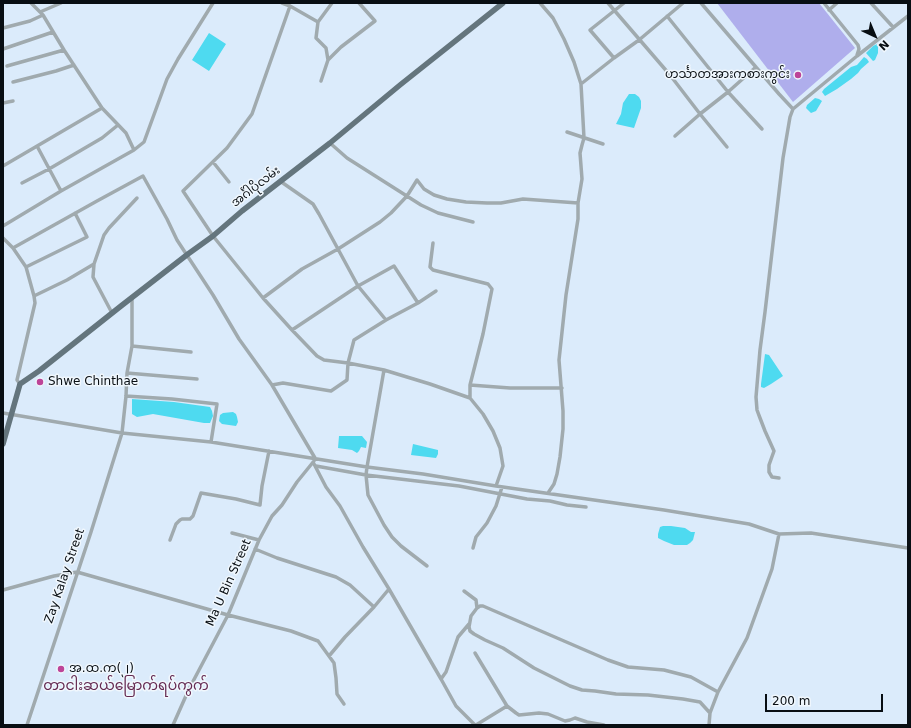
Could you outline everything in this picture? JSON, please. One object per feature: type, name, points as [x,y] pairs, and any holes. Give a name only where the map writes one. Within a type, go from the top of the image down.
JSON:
[{"type":"main road","name":"အင်္ဂါပိုလမ်း","points":[[20,384],[213,236],[242,211],[330,143],[503,3]]},
{"type":"main road","points":[[3,444],[20,384]]},
{"type":"street","points":[[31,3],[41,14],[102,108],[126,133],[134,150]]},
{"type":"street","points":[[3,28],[30,21],[61,3]]},
{"type":"street","points":[[3,226],[134,150],[144,142],[167,79],[213,3]]},
{"type":"street","points":[[282,3],[318,22]]},
{"type":"street","points":[[328,60],[326,48],[316,38],[318,22],[332,3]]},
{"type":"street","points":[[320,81],[328,60],[341,47],[375,21],[360,3]]},
{"type":"street","points":[[540,3],[554,18],[571,56],[581,84],[584,138],[580,153],[582,179],[578,203],[578,219],[566,296],[559,360],[562,388],[562,447],[554,484],[548,493]]},
{"type":"street","points":[[608,3],[670,75],[727,147]]},
{"type":"street","points":[[614,58],[590,30],[624,3]]},
{"type":"street","points":[[581,84],[640,40],[683,3]]},
{"type":"street","points":[[700,3],[793,109]]},
{"type":"street","points":[[824,3],[858,45],[859,50],[857,56]]},
{"type":"street","points":[[829,10],[838,3]]},
{"type":"street","points":[[871,3],[893,28]]},
{"type":"street","points":[[290,6],[252,114],[228,148],[183,191],[213,236],[263,298],[317,356],[324,360],[384,370],[470,398],[483,414],[500,448],[503,466],[496,486]]},
{"type":"street","points":[[667,16],[728,92],[762,129]]},
{"type":"street","points":[[779,478],[772,477],[769,472],[769,465],[774,450],[757,410],[756,397],[760,350],[783,158],[790,116],[793,109],[908,16]]},
{"type":"street","points":[[3,49],[53,32]]},
{"type":"street","points":[[7,66],[64,50]]},
{"type":"street","points":[[13,82],[56,71],[74,64]]},
{"type":"street","points":[[675,136],[756,67]]},
{"type":"street","points":[[3,103],[13,101]]},
{"type":"street","points":[[3,166],[102,108]]},
{"type":"street","points":[[22,183],[102,138],[118,125]]},
{"type":"street","points":[[567,132],[603,144]]},
{"type":"street","points":[[330,143],[347,158],[421,205],[438,213],[473,222]]},
{"type":"street","points":[[37,146],[61,191]]},
{"type":"street","points":[[213,162],[229,182]]},
{"type":"street","points":[[13,248],[143,176],[168,219],[178,240],[239,339],[272,385],[315,459],[316,466],[326,487],[340,506],[456,706],[476,725],[507,706]]},
{"type":"street","points":[[263,298],[302,269],[338,249],[380,222],[407,196],[417,180],[424,189],[434,195],[466,202],[494,203],[522,199],[578,203]]},
{"type":"street","points":[[280,181],[313,204],[358,286],[386,320]]},
{"type":"street","points":[[112,313],[93,277],[94,264],[104,235],[137,198]]},
{"type":"street","points":[[26,267],[87,237],[75,213]]},
{"type":"street","points":[[3,238],[13,248],[26,267],[35,303],[17,380],[20,384]]},
{"type":"street","points":[[433,243],[430,267],[434,270],[488,284],[492,289],[483,334],[470,385],[470,398]]},
{"type":"street","points":[[34,296],[67,280],[94,264]]},
{"type":"street","points":[[292,330],[358,286],[394,266],[418,303]]},
{"type":"street","points":[[272,385],[283,383],[331,391],[347,380],[348,363],[354,340],[436,291]]},
{"type":"street","name":"Zay Kalay Street","points":[[27,725],[122,433],[127,372],[132,346],[132,297]]},
{"type":"street","points":[[132,346],[191,352]]},
{"type":"street","points":[[384,370],[367,467],[366,475],[368,495],[392,537],[427,566]]},
{"type":"street","points":[[127,372],[197,379]]},
{"type":"street","points":[[470,385],[510,388],[562,388]]},
{"type":"street","points":[[126,396],[217,404],[210,442]]},
{"type":"street","points":[[3,413],[122,433],[210,442],[749,524],[779,534],[811,533],[908,548]]},
{"type":"street","points":[[170,540],[176,524],[182,519],[190,519],[193,516],[201,494],[236,499],[260,505],[269,451]]},
{"type":"street","name":"Ma U Bin Street","points":[[174,725],[189,689],[228,615],[259,540],[272,516],[282,505],[297,482],[315,459]]},
{"type":"street","points":[[316,466],[366,475],[463,486],[499,494],[586,507]]},
{"type":"street","points":[[473,548],[476,537],[487,523],[496,506],[502,487]]},
{"type":"street","points":[[232,533],[259,540]]},
{"type":"street","points":[[709,725],[710,713],[718,692],[747,638],[772,568],[779,534]]},
{"type":"street","points":[[255,549],[277,558],[336,577],[350,585],[374,607]]},
{"type":"street","points":[[3,590],[54,576],[77,572],[228,615],[291,631],[318,641],[329,656],[334,663],[337,694],[344,704]]},
{"type":"street","points":[[329,656],[374,607],[388,589]]},
{"type":"street","points":[[464,591],[476,600],[477,608]]},
{"type":"street","points":[[710,713],[700,702],[683,698],[616,694],[582,690],[570,686],[534,668],[503,648],[474,634],[470,631],[469,624],[471,616],[477,608],[483,606],[608,660],[628,667],[652,668],[691,677],[718,692]]},
{"type":"street","points":[[441,679],[446,672],[458,637],[469,624]]},
{"type":"street","points":[[474,653],[507,706],[519,715],[544,713],[565,721],[575,718],[604,725]]},
{"type":"shaded area","name":"ဟင်္သာတအားကစားကွင်း","points":[[717,3],[819,3],[855,48],[793,102]]},
{"type":"shaded area","points":[[209,33],[226,44],[209,71],[192,60]]},
{"type":"shaded area","points":[[877,44],[878,53],[873,61],[866,53]]},
{"type":"shaded area","points":[[864,57],[869,62],[851,79],[825,96],[822,92],[824,89],[851,67],[857,65]]},
{"type":"shaded area","points":[[629,94],[635,94],[641,101],[641,108],[634,128],[616,124],[621,114],[623,103]]},
{"type":"shaded area","points":[[815,98],[822,101],[816,111],[811,113],[806,108],[807,105]]},
{"type":"shaded area","points":[[765,354],[769,355],[783,376],[764,388],[761,387],[761,384]]},
{"type":"shaded area","points":[[132,399],[174,402],[210,407],[213,416],[210,423],[153,414],[137,417],[132,414]]},
{"type":"shaded area","points":[[233,412],[237,417],[238,422],[236,426],[222,424],[219,421],[220,415],[223,413]]},
{"type":"shaded area","points":[[339,436],[362,436],[367,442],[366,448],[361,447],[357,453],[352,450],[338,448]]},
{"type":"shaded area","points":[[413,444],[438,450],[436,458],[411,455]]},
{"type":"shaded area","points":[[660,527],[685,528],[691,532],[695,532],[693,540],[687,545],[674,545],[664,541],[658,538]]},
{"type":"place","name":"ဟင်္သာတအားကစားကွင်း","points":[[798,75]]},
{"type":"place","name":"Shwe Chinthae","points":[[40,382]]},
{"type":"place","name":"အ.ထ.က(၂)","points":[[61,669]]},
{"type":"district","name":"တာငါးဆယ်မြောက်ရပ်ကွက်","points":[[126,686]]}]
